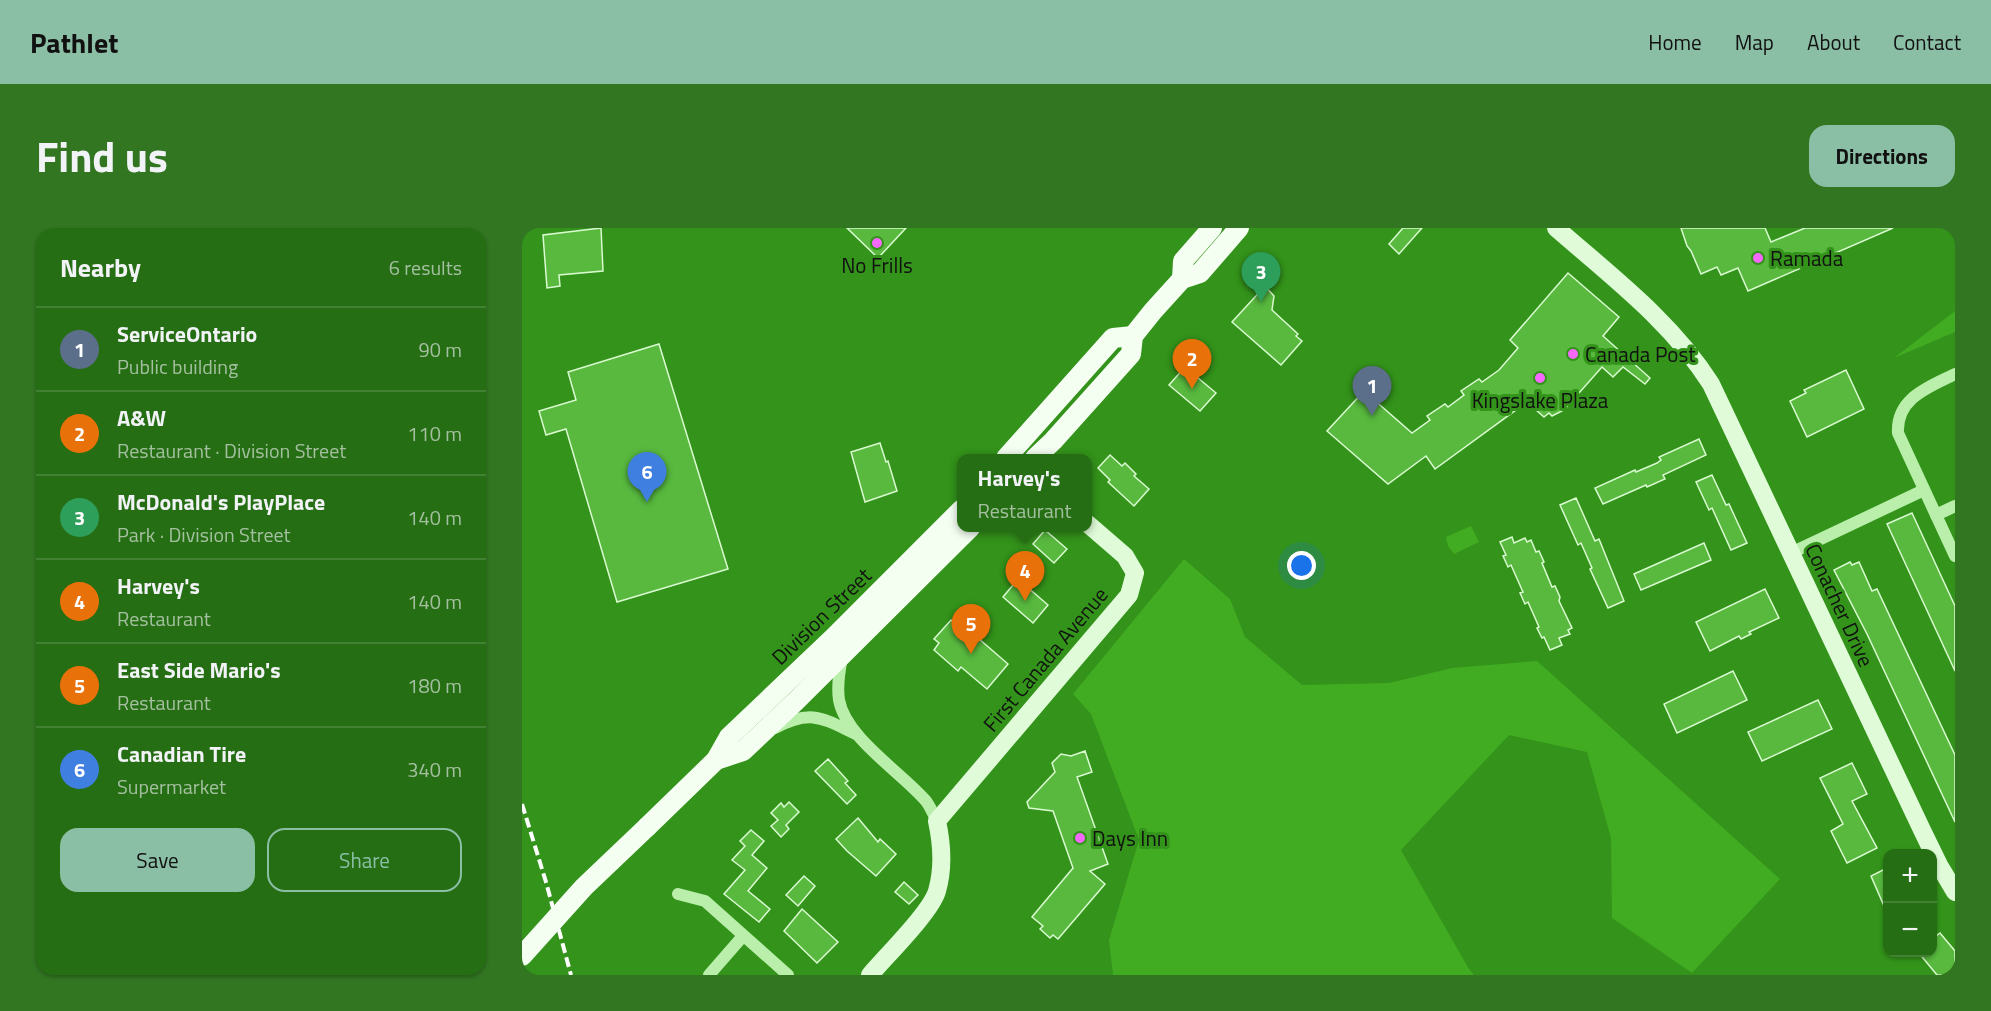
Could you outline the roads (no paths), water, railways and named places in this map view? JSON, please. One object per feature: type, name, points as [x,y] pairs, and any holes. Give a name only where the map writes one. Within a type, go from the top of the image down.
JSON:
[{"type":"main road","points":[[1182,279],[1183,261],[1212,228]]},
{"type":"main road","points":[[1040,454],[1131,354],[1133,336],[1182,279],[1200,273],[1239,228]]},
{"type":"main road","points":[[1014,454],[1113,338],[1133,336]]},
{"type":"main road","name":"Division Street","points":[[522,956],[584,887],[716,760],[729,737],[832,639],[957,514]]},
{"type":"main road","name":"Division Street","points":[[716,760],[743,751],[966,532]]},
{"type":"street","name":"Conacher Drive","points":[[1556,228],[1680,340],[1711,384],[1926,839],[1955,892]]},
{"type":"street","points":[[1955,374],[1914,396],[1901,412],[1898,422],[1898,433],[1955,556]]},
{"type":"street","points":[[1791,553],[1924,490]]},
{"type":"street","points":[[1936,515],[1955,506]]},
{"type":"street","name":"First Canada Avenue","points":[[937,821],[1129,595],[1135,573],[1125,556],[1092,527]]},
{"type":"street","points":[[843,654],[838,675],[839,698],[857,735]]},
{"type":"street","points":[[758,736],[788,721],[811,716],[827,720],[857,735],[927,802],[937,821],[942,843],[942,870],[937,893],[922,915],[870,975]]},
{"type":"street","points":[[678,894],[705,901],[788,975]]},
{"type":"street","points":[[709,975],[743,936]]},
{"type":"railway","points":[[522,804],[571,975]]},
{"type":"place","name":"No Frills","points":[[877,243]]},
{"type":"place","name":"Ramada","points":[[1758,258]]},
{"type":"place","name":"McDonald's PlayPlace","points":[[1261,302]]},
{"type":"place","name":"Canada Post","points":[[1573,354]]},
{"type":"place","name":"Kingslake Plaza","points":[[1540,378]]},
{"type":"place","name":"A&W","points":[[1192,389]]},
{"type":"place","name":"ServiceOntario","points":[[1372,416]]},
{"type":"place","name":"Canadian Tire","points":[[647,502]]},
{"type":"place","name":"Harvey's","points":[[1025,601]]},
{"type":"place","name":"East Side Mario's","points":[[971,654]]},
{"type":"place","name":"Days Inn","points":[[1080,838]]}]
